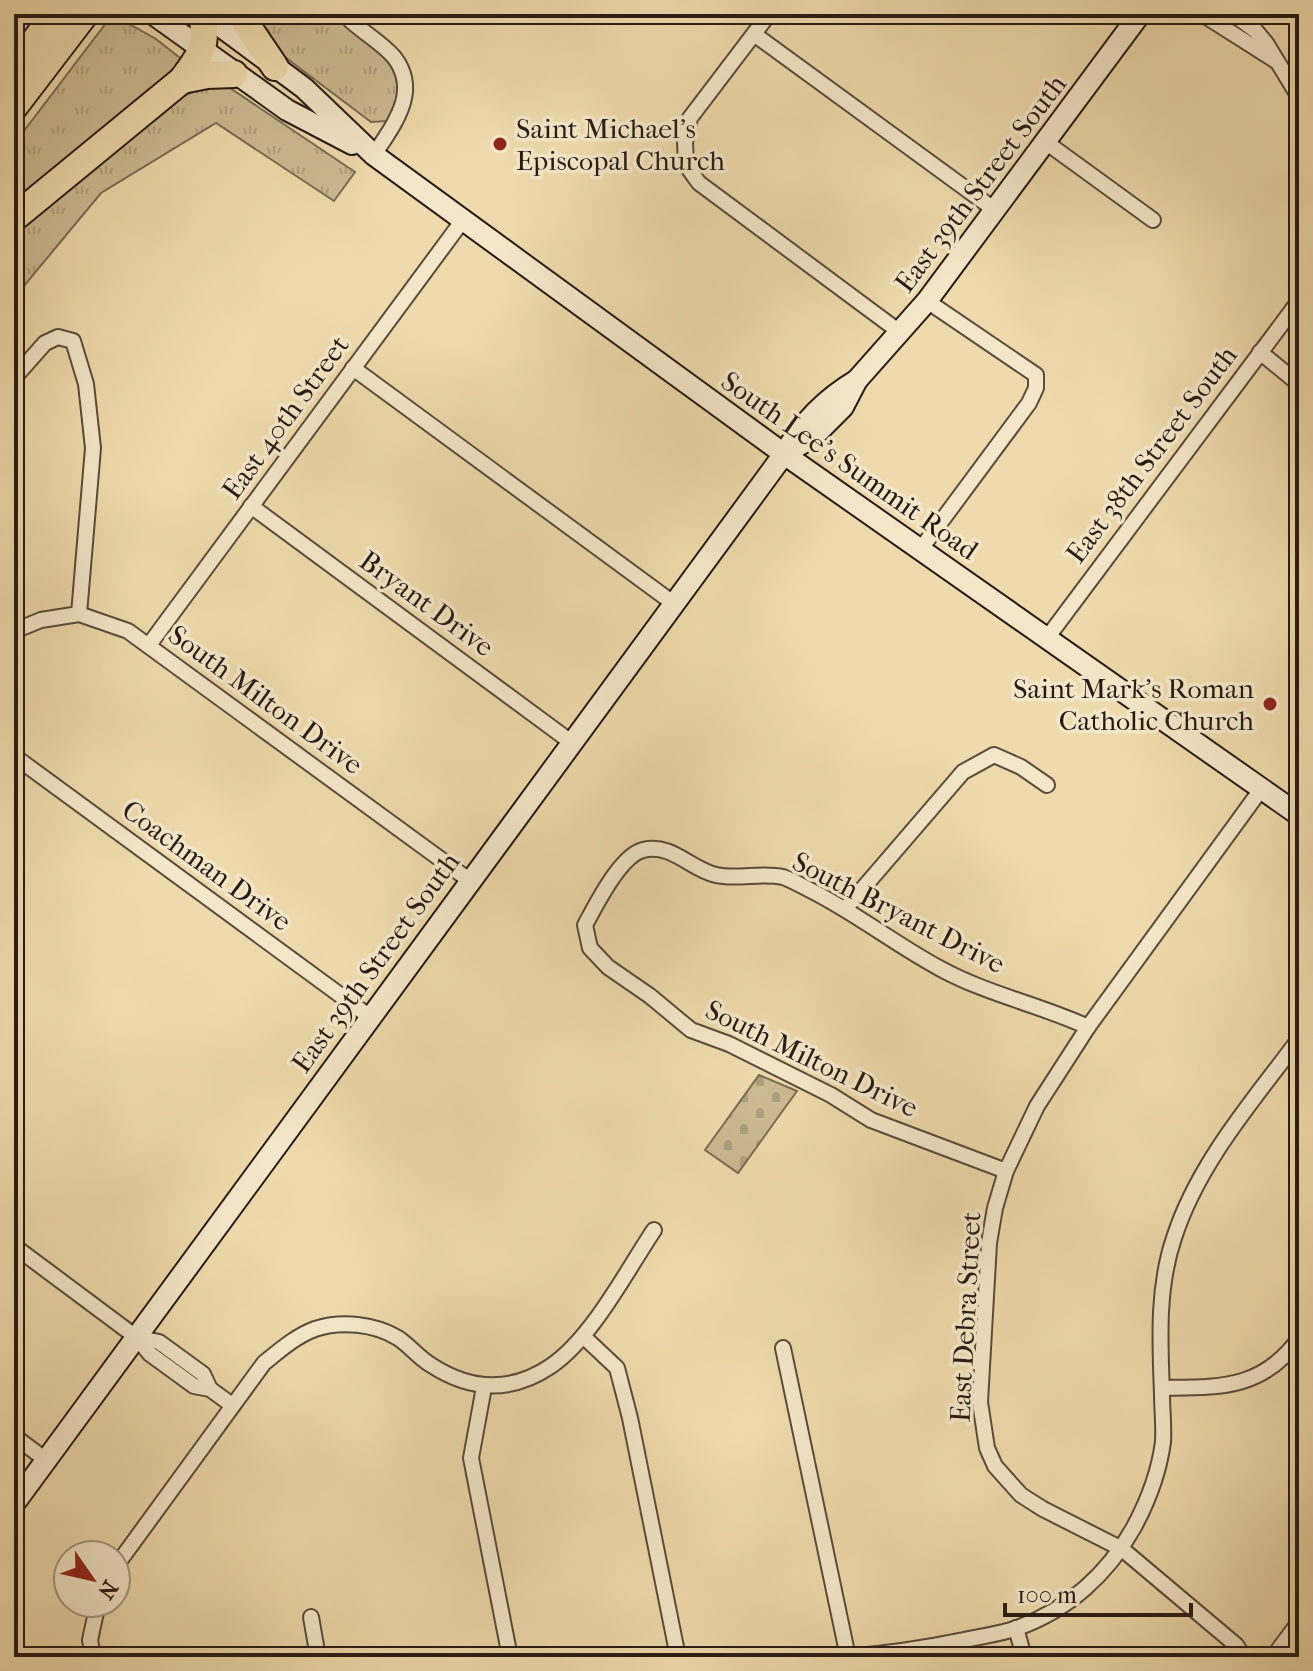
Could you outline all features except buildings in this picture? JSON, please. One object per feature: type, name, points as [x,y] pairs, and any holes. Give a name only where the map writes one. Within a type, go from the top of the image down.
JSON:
[{"type":"highway","points":[[14,68],[55,14]]},
{"type":"highway","points":[[14,107],[85,14]]},
{"type":"highway","points":[[243,14],[246,24],[275,67]]},
{"type":"highway","points":[[14,218],[182,80],[206,27]]},
{"type":"highway","points":[[182,80],[234,74]]},
{"type":"main road","name":"South Lee's Summit Road","points":[[153,14],[206,27],[275,67],[304,88],[374,155],[784,454],[1299,815]]},
{"type":"main road","name":"East 39th Street South","points":[[14,1504],[784,454],[799,429],[832,396],[857,380],[901,333],[1047,143],[1140,14]]},
{"type":"main road","name":"South Lee's Summit Road","points":[[206,27],[234,74],[287,110],[374,155]]},
{"type":"street","points":[[348,14],[350,20],[393,57],[405,82],[406,95],[401,111],[374,155]]},
{"type":"street","points":[[769,14],[690,118],[685,142],[686,165],[699,183],[901,333]]},
{"type":"street","points":[[1202,14],[1276,62]]},
{"type":"street","points":[[1233,14],[1256,31],[1266,43],[1299,97]]},
{"type":"street","points":[[754,34],[995,210]]},
{"type":"street","points":[[1047,143],[1153,220]]},
{"type":"street","name":"East 40th Street","points":[[149,645],[463,220]]},
{"type":"street","points":[[920,550],[1029,403],[1036,388],[1036,375],[927,301]]},
{"type":"street","name":"East 38th Street South","points":[[1047,638],[1299,301]]},
{"type":"street","points":[[14,378],[45,343],[58,337],[73,341],[86,384],[93,448],[79,614]]},
{"type":"street","points":[[1260,352],[1299,384]]},
{"type":"street","points":[[353,368],[673,603]]},
{"type":"street","name":"Bryant Drive","points":[[251,506],[571,742]]},
{"type":"street","name":"South Milton Drive","points":[[14,631],[41,620],[79,614],[128,631],[469,880]]},
{"type":"street","points":[[846,908],[963,772],[994,755],[1021,767],[1047,785]]},
{"type":"street","name":"Coachman Drive","points":[[14,756],[370,1017]]},
{"type":"street","name":"East Debra Street","points":[[1244,1657],[1236,1645],[1122,1549],[1033,1504],[1005,1479],[987,1448],[980,1402],[989,1243],[1006,1171],[1037,1106],[1088,1027],[1262,788]]},
{"type":"street","name":"South Bryant Drive","points":[[639,851],[657,848],[677,854],[697,868],[717,876],[782,877],[846,908],[940,968],[1088,1027]]},
{"type":"street","name":"South Milton Drive","points":[[639,851],[623,865],[585,925],[590,948],[608,967],[691,1030],[729,1044],[831,1095],[871,1120],[1006,1171]]},
{"type":"street","points":[[783,1348],[846,1657],[936,1646],[1016,1628],[1049,1614],[1079,1594],[1122,1549],[1145,1507],[1158,1469],[1163,1440],[1160,1315],[1173,1239],[1184,1210],[1214,1155],[1299,1039]]},
{"type":"street","points":[[132,1544],[264,1363],[294,1340],[315,1329],[339,1324],[368,1327],[397,1338],[430,1365],[460,1381],[484,1387],[522,1381],[551,1366],[583,1336],[654,1230]]},
{"type":"street","points":[[14,1246],[136,1337],[159,1342],[203,1374],[209,1381],[210,1389],[232,1405]]},
{"type":"street","points":[[583,1336],[617,1368],[678,1657]]},
{"type":"street","points":[[1162,1388],[1239,1384],[1264,1374],[1285,1358],[1299,1339]]},
{"type":"street","points":[[484,1387],[471,1458],[510,1657]]},
{"type":"street","points":[[14,1436],[46,1460]]},
{"type":"street","points":[[311,1617],[318,1657]]},
{"type":"street","points":[[93,1657],[90,1640],[95,1619]]},
{"type":"street","points":[[1273,1657],[1299,1622]]},
{"type":"street","points":[[1016,1628],[1024,1657]]},
{"type":"green space","points":[[113,14],[125,17],[124,21],[156,39],[184,61],[14,209],[14,144]]},
{"type":"green space","points":[[251,14],[341,14],[357,34],[385,58],[397,79],[395,107],[387,121],[371,122],[273,48]]},
{"type":"green space","points":[[217,84],[230,88],[355,172],[334,201],[216,123],[101,193],[14,298],[14,232],[179,98]]},
{"type":"green space","points":[[759,1075],[797,1091],[738,1173],[705,1150]]},
{"type":"place","name":"Saint Michael's Episcopal Church","points":[[500,144]]},
{"type":"place","name":"Saint Mark's Roman Catholic Church","points":[[1270,704]]}]
